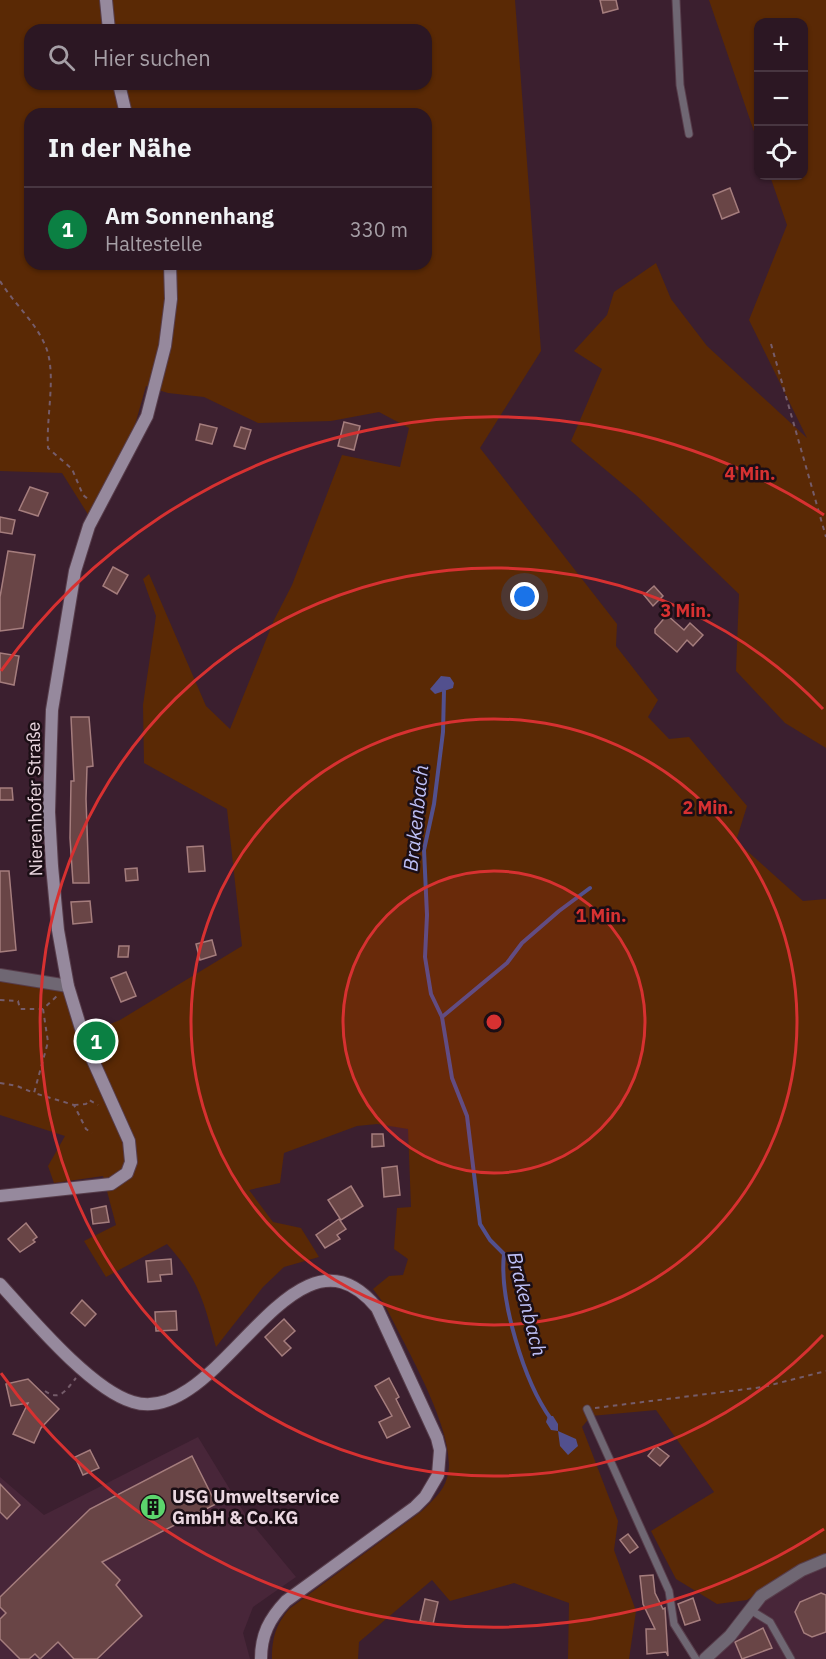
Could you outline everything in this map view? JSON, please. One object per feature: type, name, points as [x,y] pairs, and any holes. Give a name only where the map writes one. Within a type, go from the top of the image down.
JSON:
[{"type":"street","points":[[106,0],[108,24]]},
{"type":"street","points":[[120,90],[125,108]]},
{"type":"street","name":"Nierenhofer Straße","points":[[0,1196],[111,1184],[127,1173],[131,1152],[63,986],[49,812],[52,710],[75,571],[89,526],[143,425],[154,391],[165,346],[171,299],[170,270]]},
{"type":"street","points":[[0,975],[63,986]]},
{"type":"street","points":[[0,1284],[84,1370],[109,1390],[132,1402],[162,1403],[173,1400],[202,1380],[263,1319],[308,1286],[332,1281],[344,1283],[362,1293],[377,1308],[438,1438],[440,1450],[438,1474],[433,1487],[415,1507],[277,1610],[265,1631],[261,1659]]},
{"type":"street","points":[[705,1659],[752,1611],[767,1591],[802,1570],[826,1560]]},
{"type":"lane","points":[[676,0],[680,85],[689,134]]},
{"type":"lane","points":[[587,1409],[669,1591],[674,1624],[696,1659]]},
{"type":"lane","points":[[752,1611],[770,1622],[791,1659]]},
{"type":"path","points":[[0,281],[11,300],[38,331],[47,350],[50,369],[46,422],[48,448],[72,469],[83,495],[99,507]]},
{"type":"path","points":[[771,344],[826,537]]},
{"type":"path","points":[[0,1000],[18,1000],[20,1009],[43,1009],[63,986]]},
{"type":"path","points":[[34,1093],[48,1042],[43,1009]]},
{"type":"path","points":[[0,1083],[17,1086],[75,1105],[86,1104],[89,1100],[98,1105],[113,1104]]},
{"type":"path","points":[[75,1105],[86,1129],[92,1133]]},
{"type":"path","points":[[45,1391],[54,1396],[61,1395],[84,1370]]},
{"type":"path","points":[[587,1409],[764,1388],[826,1371]]},
{"type":"shaded area","points":[[0,0],[515,0],[541,351],[480,448],[617,624],[616,646],[658,700],[648,717],[669,739],[689,737],[747,806],[736,841],[803,901],[826,899],[826,1556],[778,1580],[747,1600],[717,1604],[676,1579],[651,1531],[714,1492],[656,1410],[591,1416],[582,1427],[618,1521],[614,1550],[636,1611],[629,1659],[568,1659],[569,1603],[514,1583],[450,1601],[432,1580],[359,1642],[358,1659],[272,1659],[276,1632],[289,1609],[422,1511],[440,1492],[447,1478],[449,1460],[438,1416],[385,1305],[373,1289],[389,1276],[403,1275],[408,1259],[394,1249],[397,1208],[411,1207],[408,1129],[377,1124],[357,1126],[284,1153],[280,1183],[249,1190],[273,1222],[301,1228],[319,1257],[284,1267],[263,1287],[216,1347],[199,1292],[178,1257],[167,1244],[106,1277],[84,1241],[116,1225],[103,1176],[54,1183],[48,1166],[65,1136],[0,1115],[0,976],[63,987],[86,1034],[120,1020],[242,946],[227,809],[144,763],[143,705],[156,616],[143,579],[149,574],[206,706],[230,729],[274,620],[292,585],[342,455],[400,467],[409,428],[379,412],[331,421],[258,423],[204,397],[168,393],[146,386],[131,439],[89,516],[62,473],[0,471]]},
{"type":"shaded area","points":[[709,0],[826,0],[826,748],[785,723],[736,671],[739,594],[637,496],[571,441],[602,369],[574,351],[607,315],[614,292],[656,263],[671,299],[707,346],[807,438],[749,320],[787,225],[771,180],[808,180],[808,18],[754,18],[754,131]]},
{"type":"shaded area","points":[[441,676],[450,677],[454,683],[453,688],[435,694],[430,689]]},
{"type":"shaded area","points":[[548,1416],[553,1416],[558,1424],[558,1431],[551,1430],[546,1422]]},
{"type":"shaded area","points":[[558,1431],[576,1439],[578,1446],[568,1455],[560,1446]]},
{"type":"shaded area","points":[[198,1437],[248,1519],[296,1577],[253,1607],[243,1633],[250,1659],[0,1659],[0,1477],[44,1515]]},
{"type":"shaded area","points":[[826,1563],[826,1659],[708,1659],[768,1592]]},
{"type":"building","points":[[600,0],[616,0],[618,9],[603,13]]},
{"type":"building","points":[[730,188],[739,212],[722,219],[713,195]]},
{"type":"building","points":[[344,422],[360,426],[354,450],[338,446]]},
{"type":"building","points":[[200,424],[217,428],[212,444],[196,440]]},
{"type":"building","points":[[241,427],[251,430],[245,449],[234,446]]},
{"type":"building","points":[[30,487],[48,493],[38,516],[19,510]]},
{"type":"building","points":[[0,517],[15,520],[12,534],[0,532]]},
{"type":"building","points":[[8,551],[35,555],[23,628],[0,631],[0,597]]},
{"type":"building","points":[[113,567],[128,575],[117,594],[103,586]]},
{"type":"building","points":[[654,586],[663,596],[653,606],[644,595]]},
{"type":"building","points":[[667,615],[684,630],[690,623],[703,635],[693,646],[687,640],[677,652],[655,633],[655,629]]},
{"type":"building","points":[[0,653],[19,656],[14,685],[0,682]]},
{"type":"building","points":[[71,717],[89,717],[93,766],[87,767],[89,883],[73,883],[70,838],[71,781],[74,781]]},
{"type":"building","points":[[0,788],[12,788],[13,800],[0,800]]},
{"type":"building","points":[[203,846],[205,871],[189,872],[187,847]]},
{"type":"building","points":[[137,868],[138,880],[126,881],[125,869]]},
{"type":"building","points":[[0,871],[9,871],[16,950],[0,952]]},
{"type":"building","points":[[90,901],[92,922],[73,924],[71,902]]},
{"type":"building","points":[[212,940],[216,955],[200,960],[196,944]]},
{"type":"building","points":[[119,946],[129,946],[128,957],[118,957]]},
{"type":"building","points":[[126,972],[136,996],[121,1002],[111,978]]},
{"type":"building","points":[[372,1134],[383,1134],[384,1146],[372,1147]]},
{"type":"building","points":[[397,1166],[400,1195],[384,1197],[382,1168]]},
{"type":"building","points":[[351,1186],[363,1206],[341,1220],[328,1200]]},
{"type":"building","points":[[106,1206],[109,1222],[93,1224],[91,1209]]},
{"type":"building","points":[[339,1219],[346,1229],[337,1235],[340,1239],[325,1248],[316,1235]]},
{"type":"building","points":[[26,1223],[37,1237],[33,1240],[35,1242],[20,1252],[8,1239]]},
{"type":"building","points":[[171,1259],[172,1274],[160,1275],[161,1281],[148,1282],[146,1261]]},
{"type":"building","points":[[82,1300],[96,1314],[85,1326],[71,1313]]},
{"type":"building","points":[[176,1311],[177,1330],[156,1331],[155,1312]]},
{"type":"building","points":[[284,1319],[295,1331],[284,1341],[291,1348],[282,1356],[265,1337]]},
{"type":"building","points":[[389,1378],[399,1397],[396,1399],[410,1427],[387,1438],[379,1422],[392,1416],[375,1386]]},
{"type":"building","points":[[28,1379],[59,1409],[41,1428],[34,1443],[13,1434],[28,1403],[11,1406],[6,1384]]},
{"type":"building","points":[[656,1446],[669,1456],[660,1466],[648,1456]]},
{"type":"building","points":[[90,1450],[99,1468],[83,1475],[75,1457]]},
{"type":"building","points":[[192,1456],[216,1504],[102,1562],[120,1580],[116,1585],[142,1616],[97,1659],[74,1659],[58,1642],[40,1659],[35,1654],[29,1659],[20,1659],[0,1639],[0,1619],[6,1613],[0,1607],[0,1597],[90,1509]]},
{"type":"building","points":[[0,1484],[20,1505],[7,1519],[0,1512]]},
{"type":"building","points":[[628,1534],[638,1547],[630,1553],[620,1540]]},
{"type":"building","points":[[653,1575],[655,1593],[663,1609],[665,1608],[668,1656],[666,1652],[647,1654],[646,1629],[655,1629],[643,1604],[640,1576]]},
{"type":"building","points":[[821,1593],[826,1595],[826,1632],[812,1637],[804,1633],[795,1612],[800,1602]]},
{"type":"building","points":[[693,1598],[700,1620],[685,1625],[678,1604]]},
{"type":"building","points":[[425,1599],[438,1602],[433,1624],[420,1621]]},
{"type":"building","points":[[763,1628],[772,1648],[742,1659],[735,1642]]},
{"type":"waterway","name":"Brakenbach","points":[[444,691],[443,732],[434,804],[424,850],[427,915],[425,957],[431,994],[442,1017],[452,1078],[467,1116],[480,1224],[490,1240],[504,1254],[505,1294],[516,1340],[532,1384],[551,1419]]},
{"type":"waterway","name":"Brakenbach","points":[[442,1017],[507,963],[522,943],[590,888]]},
{"type":"place","name":"Am Sonnenhang","points":[[96,1041]]},
{"type":"place","name":"USG Umweltservice GmbH & Co.KG","points":[[153,1507]]}]
